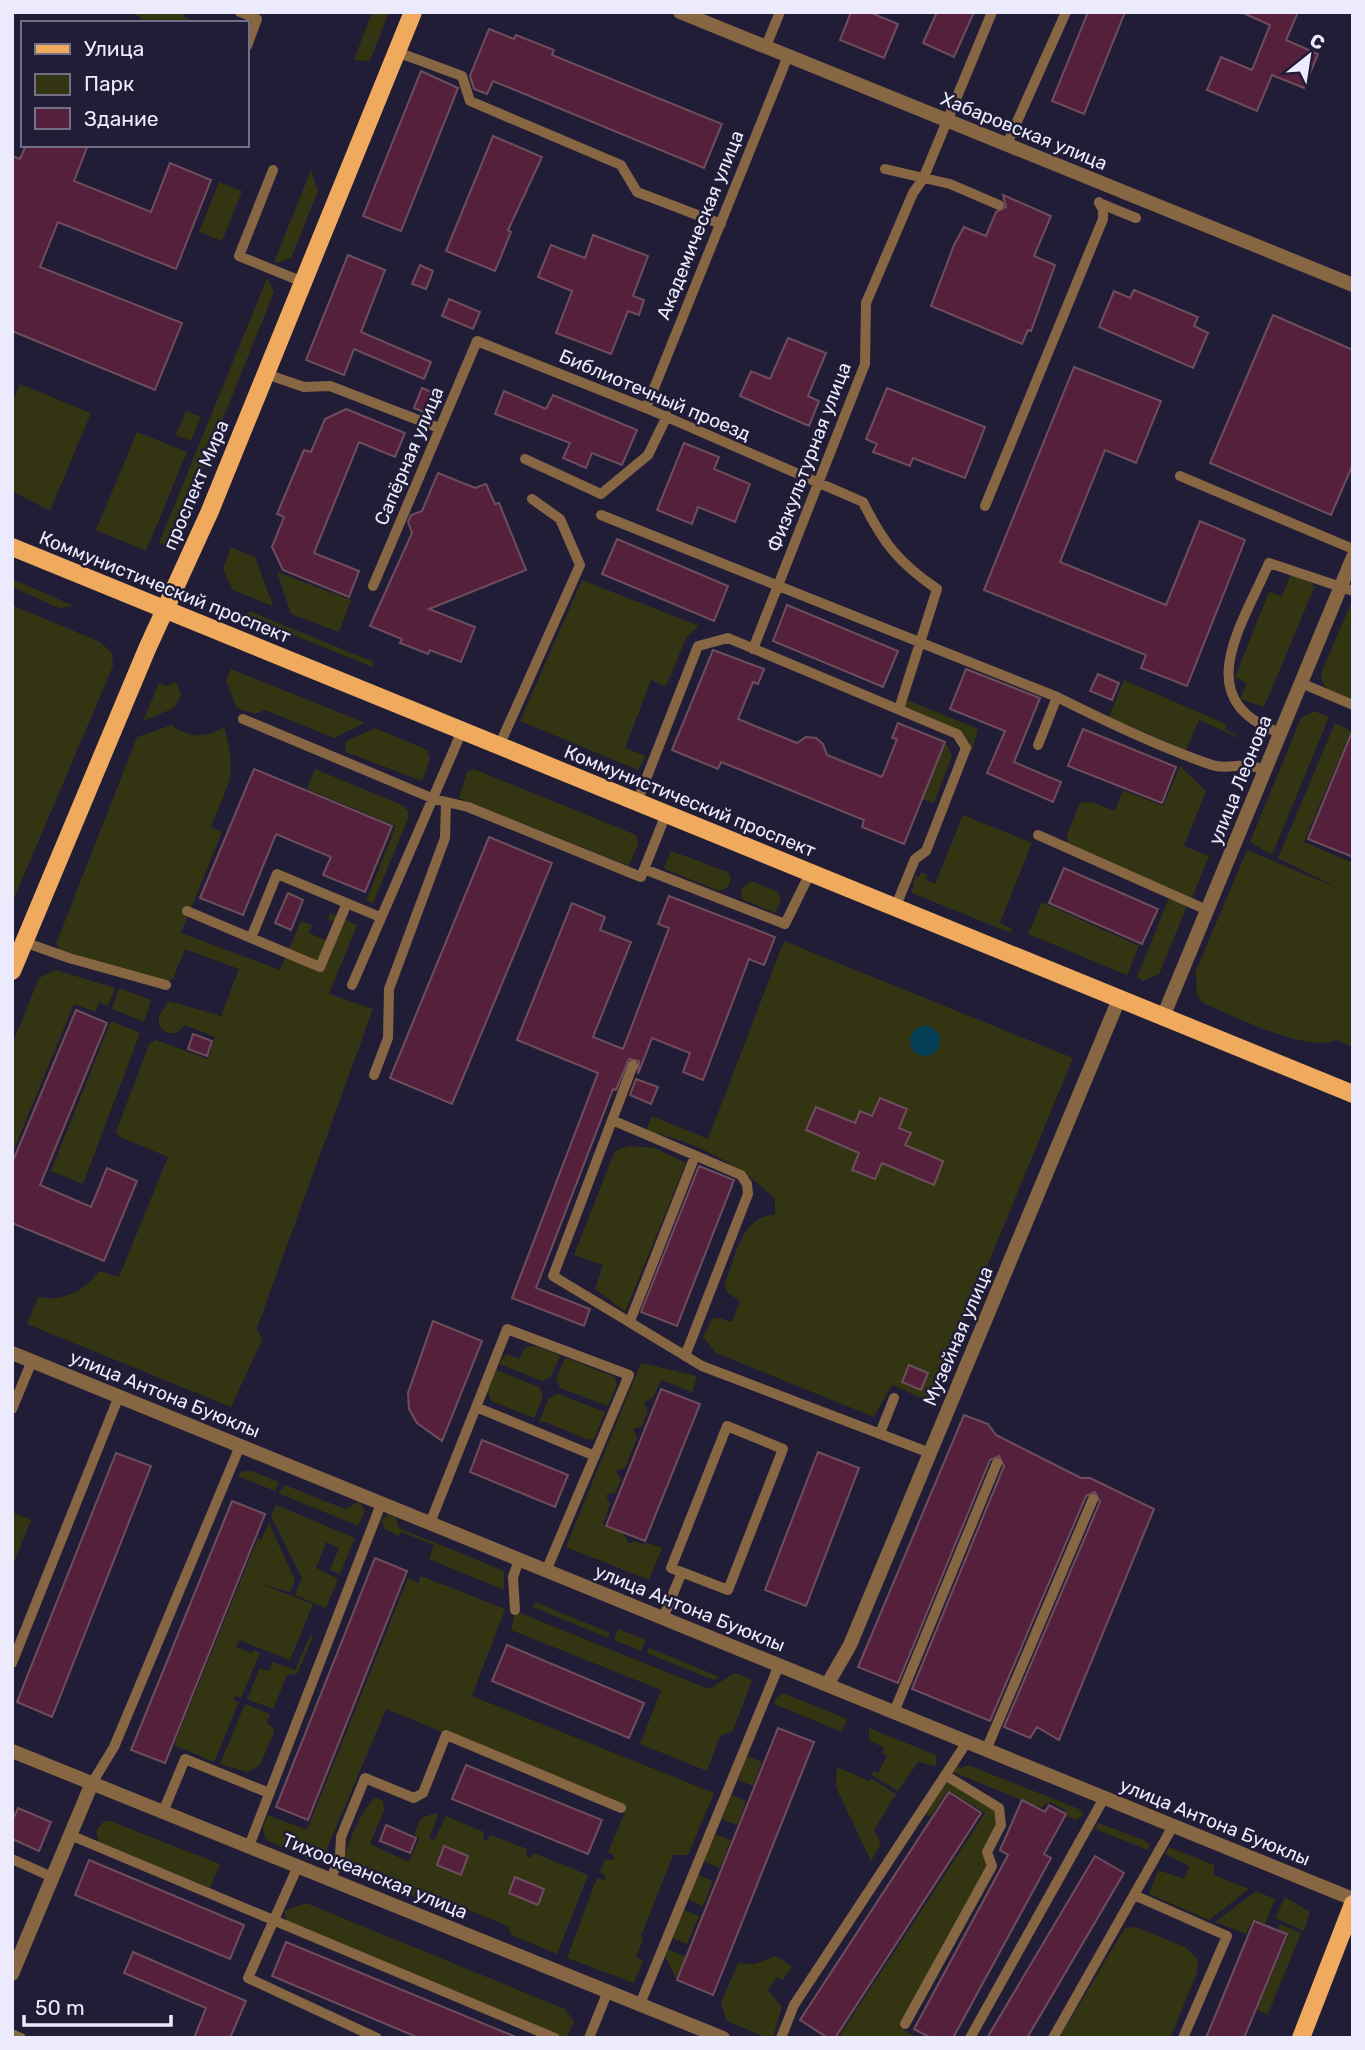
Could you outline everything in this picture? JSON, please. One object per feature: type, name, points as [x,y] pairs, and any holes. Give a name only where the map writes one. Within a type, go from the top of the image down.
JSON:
[{"type":"main road","name":"проспект Мира","points":[[12,971],[165,609],[210,511],[413,12]]},
{"type":"main road","name":"Коммунистический проспект","points":[[12,547],[1353,1094]]},
{"type":"main road","points":[[1301,2038],[1353,1902]]},
{"type":"street","name":"Хабаровская улица","points":[[680,12],[1353,285]]},
{"type":"street","name":"улица Леонова","points":[[1163,1017],[1301,683],[1346,590],[1353,557]]},
{"type":"street","name":"Музейная улица","points":[[827,1685],[850,1645],[1119,999]]},
{"type":"street","name":"улица Антона Буюклы","points":[[12,1353],[1173,1826],[1353,1902]]},
{"type":"street","name":"Тихоокеанская улица","points":[[12,1751],[723,2038]]},
{"type":"street","points":[[13,1973],[92,1783]]},
{"type":"lane","points":[[240,12],[257,19],[248,43]]},
{"type":"lane","points":[[765,46],[780,12]]},
{"type":"lane","name":"Физкультурная улица","points":[[753,649],[865,364],[866,303],[913,193],[923,179],[992,12]]},
{"type":"lane","points":[[1007,144],[1066,12]]},
{"type":"lane","points":[[397,52],[462,76],[470,101],[621,165],[637,192],[721,224]]},
{"type":"lane","name":"Академическая улица","points":[[646,408],[788,56]]},
{"type":"lane","points":[[885,169],[950,184],[999,205]]},
{"type":"lane","points":[[273,170],[239,256],[303,282]]},
{"type":"lane","points":[[1119,211],[1126,193]]},
{"type":"lane","points":[[985,506],[1103,219],[1099,202],[1136,218]]},
{"type":"lane","name":"Библиотечный проезд","points":[[477,341],[667,416],[863,502],[888,548],[905,567],[948,597]]},
{"type":"lane","name":"Сапёрная улица","points":[[373,586],[477,341]]},
{"type":"lane","points":[[265,374],[304,387],[330,386],[439,428]]},
{"type":"lane","points":[[525,459],[601,494],[648,455],[667,416]]},
{"type":"lane","points":[[1180,476],[1353,549]]},
{"type":"lane","points":[[499,746],[580,565],[560,519],[532,499]]},
{"type":"lane","points":[[601,514],[1057,697],[1087,714],[1216,767],[1250,764],[1264,770]]},
{"type":"lane","points":[[1280,733],[1259,726],[1240,712],[1226,681],[1230,656],[1269,563],[1346,590]]},
{"type":"lane","points":[[899,709],[937,590]]},
{"type":"lane","points":[[637,803],[698,646],[728,638],[957,734],[966,748],[926,851],[915,859],[895,908]]},
{"type":"lane","points":[[1301,683],[1353,705]]},
{"type":"lane","points":[[1038,746],[1057,697]]},
{"type":"lane","points":[[243,719],[435,799],[468,807],[641,877],[666,814]]},
{"type":"lane","points":[[352,985],[424,812],[435,799],[462,731]]},
{"type":"lane","points":[[374,1075],[388,1038],[389,989],[445,838],[446,803]]},
{"type":"lane","points":[[1038,835],[1207,910]]},
{"type":"lane","points":[[644,869],[785,923],[810,873]]},
{"type":"lane","points":[[251,938],[277,874],[380,917]]},
{"type":"lane","points":[[187,911],[320,967],[347,903]]},
{"type":"lane","points":[[24,942],[69,958],[166,985]]},
{"type":"lane","points":[[633,1065],[553,1276],[702,1366],[930,1453]]},
{"type":"lane","points":[[612,1120],[741,1175],[747,1184],[748,1194],[685,1356]]},
{"type":"lane","points":[[630,1321],[695,1156]]},
{"type":"lane","points":[[430,1523],[508,1329],[629,1375],[546,1571]]},
{"type":"lane","points":[[13,1406],[32,1361]]},
{"type":"lane","points":[[12,1662],[119,1396]]},
{"type":"lane","points":[[880,1433],[894,1398]]},
{"type":"lane","points":[[477,1407],[595,1456]]},
{"type":"lane","points":[[727,1426],[783,1449],[727,1590],[682,1572],[671,1567],[727,1426]]},
{"type":"lane","points":[[92,1783],[114,1747],[240,1446]]},
{"type":"lane","points":[[894,1712],[997,1463]]},
{"type":"lane","points":[[986,1750],[1093,1499]]},
{"type":"lane","points":[[249,1846],[381,1504]]},
{"type":"lane","points":[[514,1610],[513,1577],[519,1560]]},
{"type":"lane","points":[[663,1618],[682,1572]]},
{"type":"lane","points":[[640,2004],[779,1665]]},
{"type":"lane","points":[[331,1879],[340,1855],[341,1838],[365,1778],[414,1798],[423,1793],[446,1735],[621,1808]]},
{"type":"lane","points":[[781,2038],[794,2005],[967,1742]]},
{"type":"lane","points":[[163,1811],[185,1759],[269,1793]]},
{"type":"lane","points":[[905,2024],[992,1866],[987,1852],[1001,1825],[999,1808],[945,1775]]},
{"type":"lane","points":[[970,2038],[1104,1798]]},
{"type":"lane","points":[[1053,2038],[1173,1826]]},
{"type":"lane","points":[[70,1835],[555,2038]]},
{"type":"lane","points":[[12,1859],[52,1877]]},
{"type":"lane","points":[[298,1866],[248,1978],[377,2038]]},
{"type":"lane","points":[[1134,1895],[1227,1936],[1183,2038]]},
{"type":"lane","points":[[589,2038],[608,1992]]},
{"type":"lane","points":[[12,2034],[21,2038]]},
{"type":"green space","points":[[129,12],[185,12],[184,17],[194,21],[143,21]]},
{"type":"green space","points":[[372,12],[389,12],[370,61],[354,60]]},
{"type":"green space","points":[[311,170],[318,191],[291,258],[274,262]]},
{"type":"green space","points":[[219,182],[242,191],[222,241],[199,232]]},
{"type":"green space","points":[[267,278],[274,292],[171,548],[159,543]]},
{"type":"green space","points":[[20,384],[91,413],[50,511],[12,491],[12,401]]},
{"type":"green space","points":[[186,411],[201,417],[191,441],[176,435]]},
{"type":"green space","points":[[137,432],[187,452],[146,551],[96,530]]},
{"type":"green space","points":[[231,547],[255,557],[273,606],[233,590],[223,569]]},
{"type":"green space","points":[[277,572],[351,600],[339,632],[291,614]]},
{"type":"green space","points":[[1291,574],[1312,583],[1314,588],[1264,707],[1240,699],[1247,683],[1235,677],[1269,592],[1282,596]]},
{"type":"green space","points":[[12,579],[74,606],[59,608],[12,587]]},
{"type":"green space","points":[[582,580],[699,626],[686,638],[666,686],[651,680],[625,748],[646,756],[638,770],[520,721]]},
{"type":"green space","points":[[1353,599],[1353,702],[1326,688],[1322,671]]},
{"type":"green space","points":[[12,605],[100,642],[112,653],[113,666],[12,903]]},
{"type":"green space","points":[[249,611],[374,662],[372,667],[245,615]]},
{"type":"green space","points":[[231,669],[365,723],[334,738],[265,710],[255,714],[237,708],[226,681]]},
{"type":"green space","points":[[1124,680],[1226,724],[1225,729],[1249,742],[1199,720],[1186,750],[1109,717]]},
{"type":"green space","points":[[176,682],[181,695],[174,708],[143,721],[159,683],[167,686]]},
{"type":"green space","points":[[907,700],[978,729],[971,754],[969,742],[964,736],[903,709]]},
{"type":"green space","points":[[1314,711],[1329,717],[1272,855],[1250,842],[1301,718]]},
{"type":"green space","points":[[1335,723],[1351,731],[1304,842],[1353,863],[1353,1047],[1336,1040],[1307,1042],[1289,1037],[1205,1004],[1198,997],[1195,973],[1247,850],[1340,889],[1278,858]]},
{"type":"green space","points":[[172,725],[191,735],[204,735],[224,727],[231,768],[227,788],[211,827],[222,832],[181,933],[280,970],[301,921],[312,925],[309,933],[327,941],[335,922],[328,919],[330,913],[357,925],[329,994],[373,1009],[257,1328],[262,1340],[231,1407],[27,1324],[38,1297],[56,1298],[73,1293],[87,1284],[99,1271],[119,1277],[168,1157],[120,1137],[116,1132],[149,1044],[156,1040],[208,1059],[215,1037],[185,1025],[177,1033],[167,1033],[159,1026],[159,1016],[169,1001],[221,1016],[239,969],[185,949],[173,979],[165,983],[60,950],[56,944],[137,737]]},
{"type":"green space","points":[[375,728],[427,750],[430,759],[422,781],[346,752],[345,742]]},
{"type":"green space","points":[[946,743],[952,756],[934,803],[922,799]]},
{"type":"green space","points":[[1180,766],[1206,791],[1184,846],[1209,856],[1192,898],[1067,844],[1067,835],[1080,803],[1092,802],[1115,811],[1123,790],[1163,806]]},
{"type":"green space","points":[[315,769],[402,805],[408,811],[408,819],[373,903],[366,901],[396,826],[307,789]]},
{"type":"green space","points":[[474,769],[636,835],[638,844],[629,866],[459,798],[467,772]]},
{"type":"green space","points":[[963,815],[1032,843],[1000,923],[1012,929],[1011,933],[912,893],[915,876],[919,877],[921,872],[928,875],[926,880],[935,884]]},
{"type":"green space","points":[[671,851],[728,872],[731,878],[728,887],[719,891],[667,870],[664,868]]},
{"type":"green space","points":[[751,881],[778,892],[781,900],[775,913],[742,899],[741,889]]},
{"type":"green space","points":[[1169,898],[1187,906],[1159,974],[1143,981],[1137,977]]},
{"type":"green space","points":[[1042,902],[1139,946],[1127,975],[1028,934]]},
{"type":"green space","points":[[784,941],[1073,1058],[931,1402],[892,1385],[874,1417],[716,1353],[703,1337],[712,1319],[720,1318],[732,1322],[740,1301],[729,1294],[724,1286],[741,1240],[755,1222],[775,1215],[775,1199],[747,1175],[715,1156],[681,1141],[646,1131],[652,1116],[708,1139]]},
{"type":"green space","points":[[56,970],[115,988],[108,1006],[99,1002],[96,1012],[74,1004],[12,1154],[12,1045],[39,978]]},
{"type":"green space","points":[[119,988],[151,1000],[144,1022],[112,1009]]},
{"type":"green space","points":[[111,1021],[140,1033],[83,1184],[51,1171]]},
{"type":"green space","points":[[630,1146],[655,1148],[686,1163],[625,1312],[595,1289],[603,1265],[574,1255],[614,1153]]},
{"type":"green space","points":[[536,1346],[615,1377],[617,1385],[608,1406],[560,1388],[556,1379],[565,1358],[560,1356],[551,1377],[542,1381],[499,1364],[506,1354],[519,1359],[523,1350]]},
{"type":"green space","points":[[641,1363],[697,1376],[692,1392],[661,1380],[653,1398],[644,1402],[648,1411],[642,1426],[633,1429],[637,1438],[625,1468],[616,1471],[621,1480],[615,1493],[606,1495],[610,1504],[603,1525],[623,1533],[629,1544],[634,1541],[644,1545],[645,1542],[662,1548],[649,1580],[566,1547]]},
{"type":"green space","points":[[496,1370],[539,1387],[543,1396],[534,1418],[491,1401],[488,1390]]},
{"type":"green space","points":[[558,1394],[605,1412],[594,1439],[588,1440],[546,1422],[539,1422],[549,1398]]},
{"type":"green space","points":[[243,1471],[252,1471],[279,1482],[275,1491],[238,1476]]},
{"type":"green space","points":[[285,1485],[345,1509],[359,1501],[365,1511],[358,1526],[278,1493]]},
{"type":"green space","points":[[276,1505],[355,1538],[340,1574],[330,1570],[339,1548],[326,1542],[316,1568],[338,1579],[326,1608],[295,1595],[302,1578],[271,1516]]},
{"type":"green space","points":[[12,1512],[31,1520],[13,1565],[12,1564]]},
{"type":"green space","points":[[389,1514],[396,1517],[399,1528],[504,1571],[504,1590],[429,1559],[434,1545],[401,1532],[398,1536],[385,1529],[381,1520]]},
{"type":"green space","points":[[269,1523],[295,1580],[290,1592],[261,1584],[313,1604],[290,1660],[239,1640],[236,1647],[260,1653],[241,1698],[235,1696],[234,1700],[239,1702],[214,1762],[174,1745],[258,1538],[261,1540]]},
{"type":"green space","points":[[421,1576],[505,1609],[472,1696],[714,1793],[688,1855],[673,1855],[641,1936],[643,1940],[636,1957],[643,1961],[634,1983],[567,1958],[597,1878],[605,1880],[606,1876],[600,1872],[605,1859],[613,1860],[614,1856],[608,1852],[627,1807],[386,1709],[321,1863],[270,1842],[264,1836],[263,1827],[268,1815],[307,1830],[408,1578],[418,1583]]},
{"type":"green space","points":[[535,1602],[610,1633],[608,1638],[533,1607]]},
{"type":"green space","points":[[515,1611],[709,1689],[735,1673],[752,1680],[733,1731],[720,1736],[707,1771],[640,1744],[661,1690],[511,1630]]},
{"type":"green space","points":[[618,1629],[646,1640],[641,1651],[614,1640]]},
{"type":"green space","points":[[310,1636],[313,1637],[297,1674],[287,1675],[273,1709],[247,1699],[260,1668],[269,1671],[273,1662],[295,1670]]},
{"type":"green space","points":[[649,1648],[720,1677],[714,1680],[647,1653]]},
{"type":"green space","points":[[783,1693],[847,1719],[842,1732],[774,1704],[775,1699]]},
{"type":"green space","points":[[245,1704],[270,1714],[267,1723],[275,1730],[260,1765],[247,1772],[220,1764]]},
{"type":"green space","points":[[869,1728],[936,1755],[936,1766],[918,1762],[898,1791],[872,1775],[873,1771],[878,1773],[887,1756],[882,1753],[884,1748],[869,1740]]},
{"type":"green space","points":[[747,1756],[762,1762],[753,1786],[738,1780]]},
{"type":"green space","points":[[957,1765],[961,1768],[968,1765],[1079,1809],[1084,1815],[1075,1820],[1067,1816],[1065,1810],[1050,1802],[1041,1808],[953,1772]]},
{"type":"green space","points":[[837,1767],[869,1781],[871,1778],[896,1794],[874,1830],[881,1844],[871,1861],[836,1786]]},
{"type":"green space","points":[[946,1780],[996,1809],[998,1823],[988,1866],[899,2027],[918,2038],[838,2038],[985,1813],[948,1790],[930,1817],[924,1813]]},
{"type":"green space","points":[[731,1795],[746,1801],[737,1825],[722,1819]]},
{"type":"green space","points":[[376,1798],[383,1801],[384,1810],[370,1844],[409,1862],[419,1839],[414,1835],[421,1818],[436,1813],[438,1816],[429,1838],[434,1841],[446,1816],[484,1832],[483,1840],[487,1841],[490,1835],[527,1849],[526,1856],[530,1858],[534,1853],[588,1875],[557,1954],[511,1935],[508,1926],[426,1893],[418,1898],[348,1869],[344,1863],[351,1837],[360,1817]]},
{"type":"green space","points":[[104,1821],[220,1864],[210,1888],[99,1842],[96,1831]]},
{"type":"green space","points":[[1098,1823],[1144,1840],[1150,1845],[1148,1850],[1095,1829]]},
{"type":"green space","points":[[715,1834],[731,1840],[720,1868],[704,1861]]},
{"type":"green space","points":[[1169,1847],[1214,1865],[1214,1875],[1249,1889],[1209,1920],[1149,1894],[1158,1870],[1184,1879],[1189,1866],[1165,1854]]},
{"type":"green space","points":[[698,1875],[713,1881],[703,1906],[688,1900]]},
{"type":"green space","points":[[1256,1891],[1275,1899],[1265,1924],[1253,1919],[1246,1934],[1215,1922]]},
{"type":"green space","points":[[1285,1897],[1310,1912],[1304,1931],[1275,1918]]},
{"type":"green space","points":[[306,1903],[565,2009],[574,2021],[567,2038],[287,1922],[284,1911]]},
{"type":"green space","points":[[684,1910],[699,1916],[687,1944],[672,1938]]},
{"type":"green space","points":[[1280,1924],[1301,1933],[1268,2014],[1257,2010],[1289,1934],[1278,1929]]},
{"type":"green space","points":[[1136,1927],[1187,1948],[1198,1960],[1197,1973],[1170,2038],[1059,2038],[1125,1928]]},
{"type":"green space","points":[[668,1949],[686,1957],[677,1980],[665,1956]]},
{"type":"green space","points":[[776,1956],[792,1967],[783,1980],[777,1977],[768,1990],[782,2007],[773,2038],[767,2038],[727,2021],[721,2003],[738,1963],[755,1964]]},
{"type":"water","points":[[925,1026],[935,1031],[940,1041],[935,1051],[925,1056],[915,1051],[910,1041],[915,1031]]},
{"type":"building","points":[[851,12],[869,12],[898,24],[884,58],[840,40]]},
{"type":"building","points":[[937,12],[974,12],[954,57],[923,43]]},
{"type":"building","points":[[1088,12],[1125,12],[1084,114],[1052,101]]},
{"type":"building","points":[[1241,12],[1298,12],[1286,40],[1318,54],[1304,88],[1272,75],[1257,111],[1207,90],[1221,57],[1252,70],[1270,25]]},
{"type":"building","points":[[489,29],[514,39],[516,35],[554,50],[552,55],[722,124],[704,168],[493,81],[487,94],[474,89],[470,76]]},
{"type":"building","points":[[421,71],[458,88],[401,231],[363,216]]},
{"type":"building","points":[[493,136],[542,157],[508,230],[511,232],[495,271],[446,251]]},
{"type":"building","points":[[25,147],[87,147],[74,181],[151,212],[170,163],[211,180],[176,269],[58,222],[40,267],[182,323],[155,390],[12,331],[12,156],[20,159]]},
{"type":"building","points":[[1003,195],[1051,216],[1034,256],[1055,265],[1031,331],[1028,330],[1022,344],[931,306],[954,245],[964,227],[986,236],[996,212],[1006,207]]},
{"type":"building","points":[[593,235],[648,256],[633,296],[644,300],[639,315],[628,311],[611,354],[556,333],[572,291],[538,277],[551,245],[585,258]]},
{"type":"building","points":[[348,255],[385,270],[361,332],[431,362],[424,379],[354,349],[344,375],[306,360]]},
{"type":"building","points":[[420,265],[433,271],[426,289],[412,284]]},
{"type":"building","points":[[1134,290],[1198,317],[1194,326],[1208,333],[1193,368],[1099,327],[1114,291],[1130,298]]},
{"type":"building","points":[[449,299],[480,312],[473,329],[442,316]]},
{"type":"building","points":[[1273,315],[1353,350],[1353,464],[1331,515],[1210,463]]},
{"type":"building","points":[[788,338],[826,353],[808,396],[819,401],[809,426],[740,396],[751,371],[770,379]]},
{"type":"building","points":[[1074,367],[1161,401],[1136,463],[1105,450],[1060,562],[1166,605],[1200,521],[1245,540],[1187,686],[1141,668],[1146,655],[984,590]]},
{"type":"building","points":[[422,388],[441,396],[433,416],[414,408]]},
{"type":"building","points":[[887,388],[985,427],[965,478],[913,458],[910,466],[873,452],[877,444],[866,439]]},
{"type":"building","points":[[504,391],[546,409],[553,395],[637,430],[622,465],[592,453],[586,468],[563,458],[570,443],[495,414]]},
{"type":"building","points":[[346,409],[405,433],[395,457],[359,442],[314,553],[359,571],[349,597],[283,570],[272,547],[284,517],[277,514],[304,450],[311,452],[325,419]]},
{"type":"building","points":[[684,443],[719,457],[714,469],[750,484],[735,522],[698,507],[692,524],[657,510]]},
{"type":"building","points":[[438,473],[475,488],[486,484],[495,504],[499,503],[526,570],[429,609],[475,627],[461,662],[430,650],[428,654],[400,643],[402,639],[370,626],[412,533],[408,522],[411,515],[422,511]]},
{"type":"building","points":[[617,539],[728,586],[714,621],[602,574]]},
{"type":"building","points":[[787,605],[898,651],[883,687],[773,641]]},
{"type":"building","points":[[713,650],[764,669],[758,684],[753,682],[738,719],[797,743],[806,737],[816,738],[823,744],[827,755],[882,777],[897,739],[892,738],[898,723],[945,742],[904,844],[862,827],[864,820],[721,762],[718,769],[672,750]]},
{"type":"building","points":[[966,669],[1040,698],[1014,762],[1061,782],[1053,802],[987,773],[1005,731],[950,709]]},
{"type":"building","points":[[1098,674],[1119,683],[1112,700],[1090,691]]},
{"type":"building","points":[[1083,729],[1176,767],[1162,803],[1068,766]]},
{"type":"building","points":[[1353,732],[1353,857],[1308,839]]},
{"type":"building","points":[[254,769],[392,826],[365,892],[323,875],[331,857],[276,834],[243,915],[200,898]]},
{"type":"building","points":[[489,837],[552,863],[452,1104],[390,1078]]},
{"type":"building","points":[[1064,868],[1158,909],[1142,944],[1049,903]]},
{"type":"building","points":[[288,893],[303,900],[291,930],[275,923]]},
{"type":"building","points":[[669,896],[775,937],[764,965],[749,959],[703,1080],[683,1072],[690,1053],[652,1038],[638,1074],[639,1061],[629,1059],[616,1090],[613,1089],[536,1288],[590,1309],[584,1326],[512,1298],[598,1073],[517,1040],[572,903],[605,917],[600,930],[631,942],[593,1037],[623,1049],[669,928],[658,924]]},
{"type":"building","points":[[76,1010],[107,1023],[40,1185],[91,1207],[107,1168],[137,1181],[104,1261],[12,1223],[12,1163]]},
{"type":"building","points":[[193,1034],[212,1041],[207,1056],[188,1049]]},
{"type":"building","points":[[636,1079],[658,1087],[651,1104],[630,1095]]},
{"type":"building","points":[[880,1098],[907,1109],[899,1128],[911,1133],[905,1145],[943,1161],[934,1185],[882,1163],[875,1179],[852,1170],[859,1153],[806,1130],[816,1107],[855,1123],[860,1111],[872,1116]]},
{"type":"building","points":[[699,1166],[734,1180],[677,1326],[641,1312]]},
{"type":"building","points":[[433,1321],[482,1341],[442,1441],[417,1423],[409,1409],[408,1393]]},
{"type":"building","points":[[909,1365],[928,1373],[921,1390],[902,1382]]},
{"type":"building","points":[[661,1389],[700,1404],[645,1541],[606,1526]]},
{"type":"building","points":[[964,1415],[988,1424],[996,1435],[1081,1478],[1090,1478],[1154,1509],[1059,1740],[1037,1727],[1030,1738],[1004,1727],[1100,1502],[1095,1492],[1086,1496],[990,1721],[912,1689],[1004,1466],[999,1456],[990,1460],[898,1683],[858,1667]]},
{"type":"building","points":[[482,1440],[568,1475],[555,1507],[470,1472]]},
{"type":"building","points":[[818,1452],[859,1468],[806,1606],[765,1590]]},
{"type":"building","points":[[116,1453],[151,1466],[52,1717],[17,1702]]},
{"type":"building","points":[[232,1501],[265,1514],[165,1763],[131,1750]]},
{"type":"building","points":[[375,1558],[407,1571],[308,1820],[276,1807]]},
{"type":"building","points":[[507,1645],[644,1703],[629,1738],[492,1681]]},
{"type":"building","points":[[778,1728],[814,1742],[713,1995],[677,1980]]},
{"type":"building","points":[[466,1765],[602,1820],[588,1854],[452,1799]]},
{"type":"building","points":[[949,1792],[981,1813],[835,2038],[828,2038],[800,2020]]},
{"type":"building","points":[[1022,1800],[1045,1812],[1049,1805],[1066,1814],[1044,1854],[1051,1858],[953,2038],[931,2038],[914,2029],[1008,1855],[1000,1850]]},
{"type":"building","points":[[18,1808],[51,1822],[39,1851],[12,1839],[12,1821]]},
{"type":"building","points":[[386,1825],[416,1838],[410,1853],[380,1841]]},
{"type":"building","points":[[444,1846],[468,1856],[461,1875],[437,1865]]},
{"type":"building","points":[[1095,1856],[1124,1873],[1027,2038],[987,2038]]},
{"type":"building","points":[[89,1860],[244,1925],[230,1959],[75,1895]]},
{"type":"building","points":[[515,1877],[544,1889],[538,1905],[509,1893]]},
{"type":"building","points":[[1254,1921],[1287,1934],[1244,2038],[1206,2038]]},
{"type":"building","points":[[286,1942],[516,2038],[419,2038],[272,1976]]},
{"type":"building","points":[[133,1952],[246,2001],[230,2038],[194,2038],[206,2008],[124,1973]]}]
